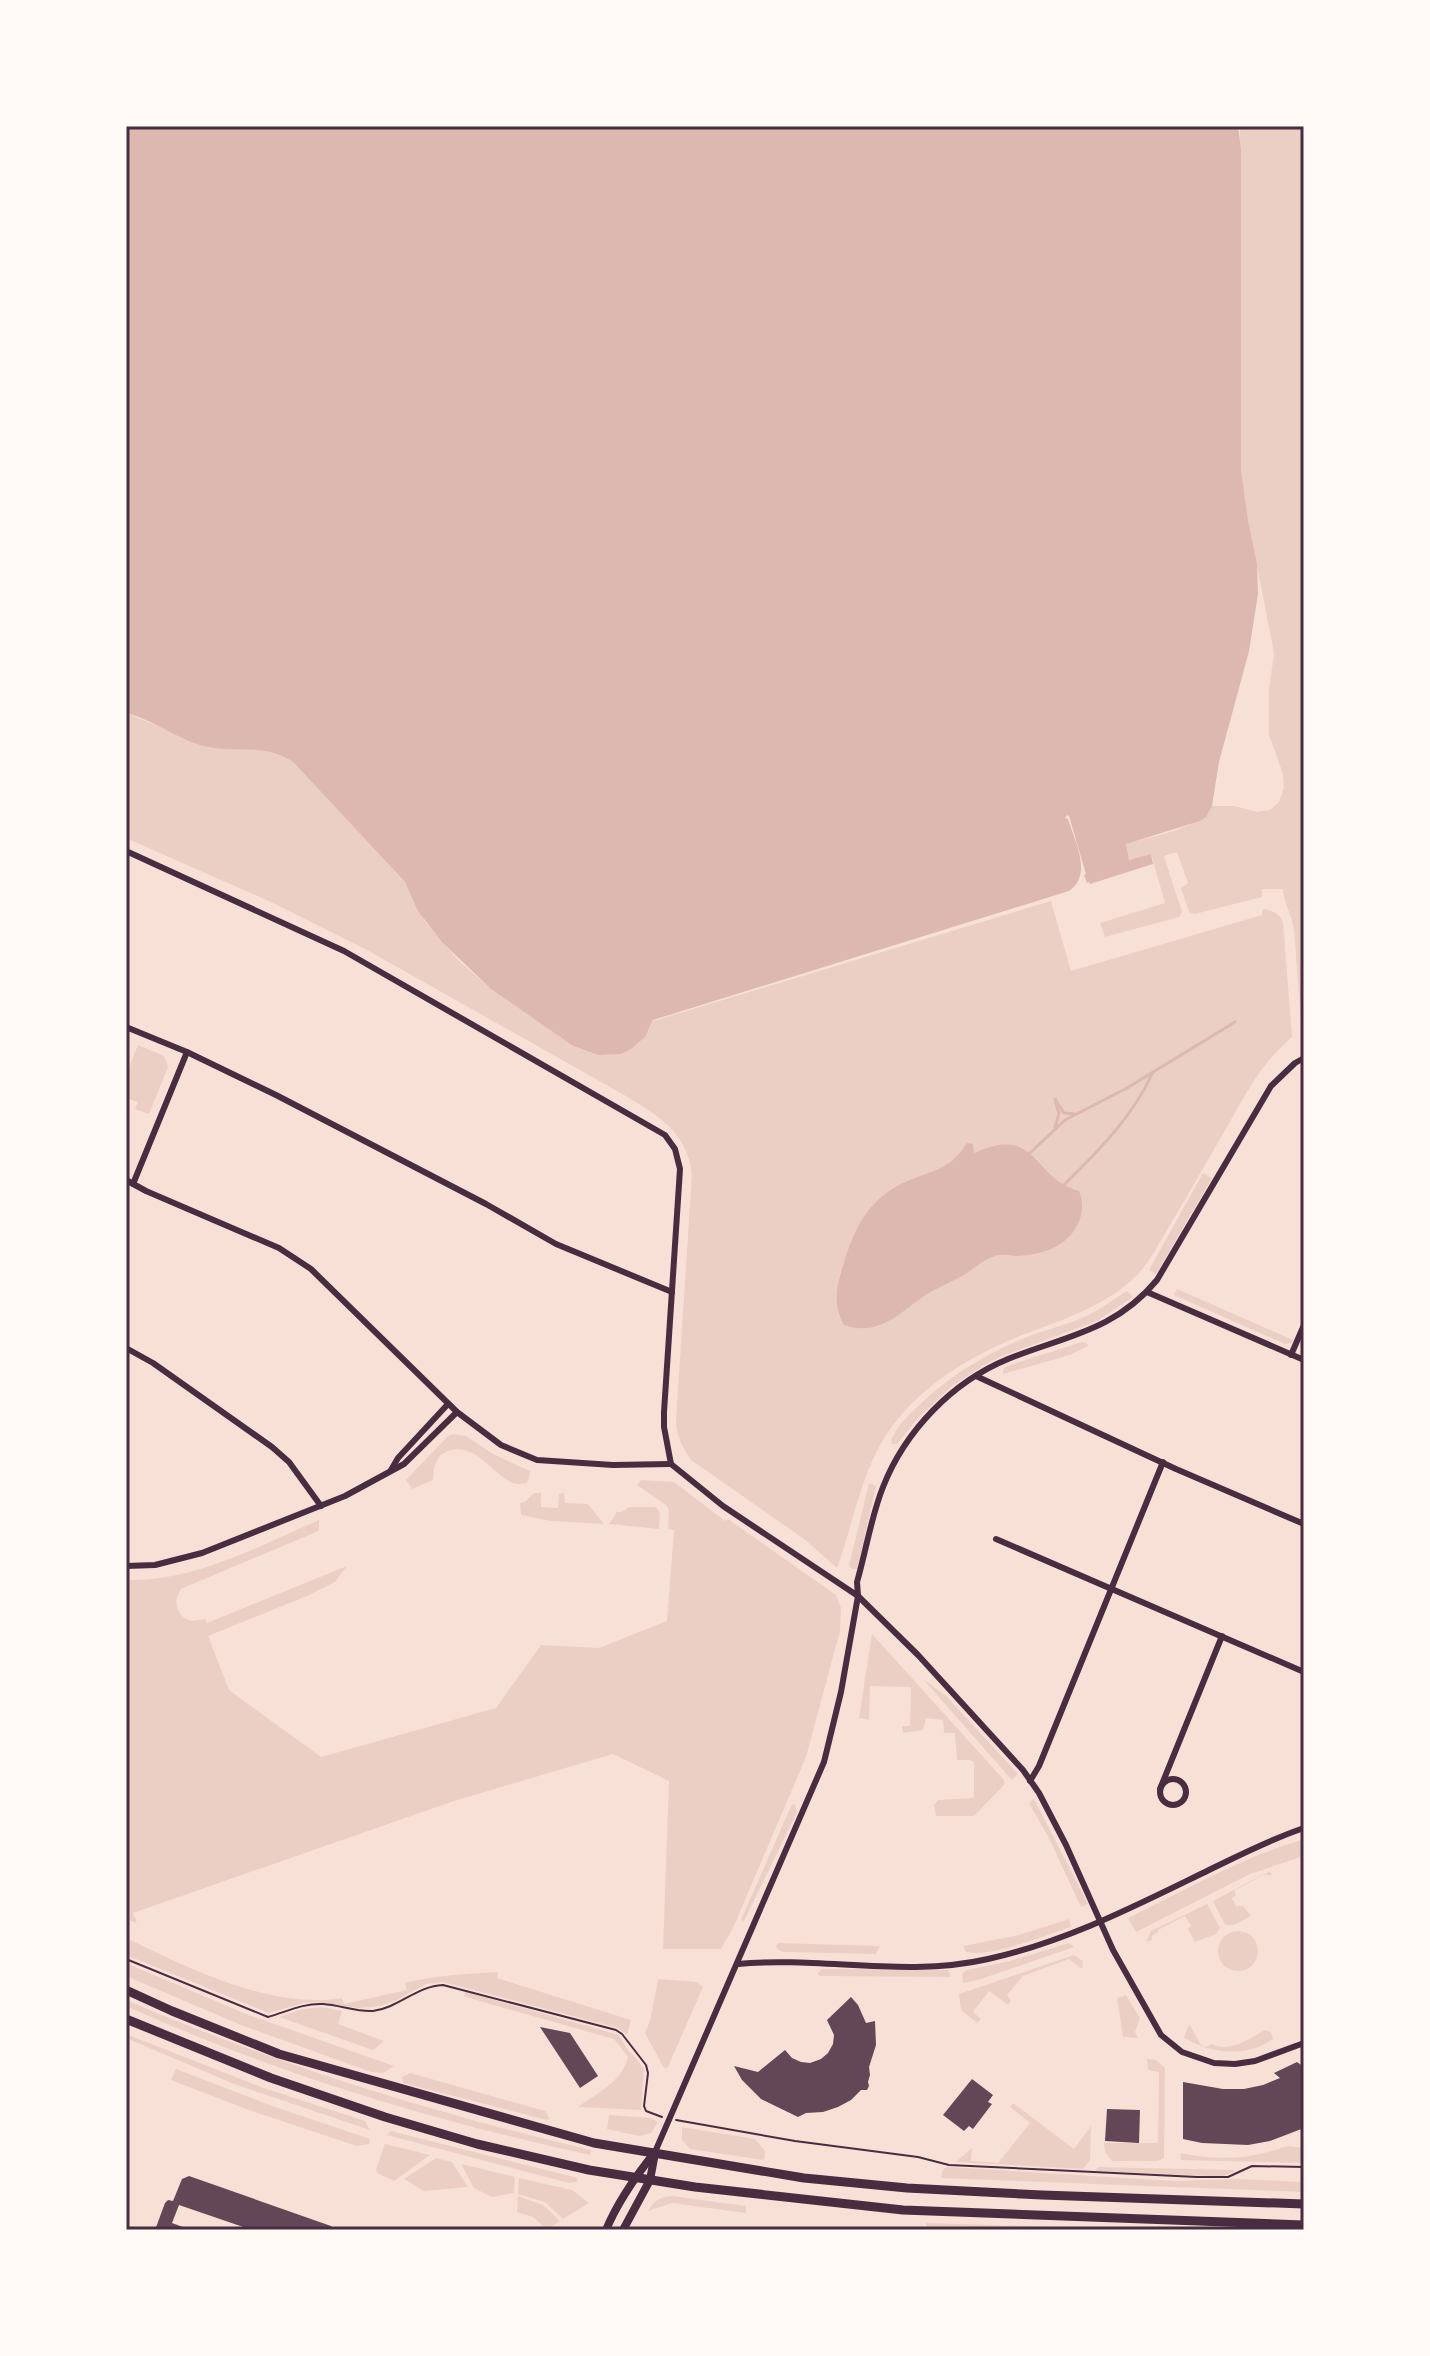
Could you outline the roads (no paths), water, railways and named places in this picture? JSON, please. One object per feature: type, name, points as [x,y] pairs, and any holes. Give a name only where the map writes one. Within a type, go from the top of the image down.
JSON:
[{"type":"main road","points":[[126,1990],[279,2054],[594,2143],[804,2178],[907,2188],[1304,2204]]},
{"type":"main road","points":[[126,2019],[271,2078],[385,2117],[490,2148],[574,2167],[770,2196],[903,2210],[1304,2225]]},
{"type":"main road","points":[[606,2230],[635,2177],[655,2152]]},
{"type":"main road","points":[[623,2230],[650,2180],[655,2152]]},
{"type":"street","points":[[126,851],[344,951],[665,1135],[675,1149],[680,1169],[664,1412],[671,1464],[723,1506],[858,1596],[918,1655],[1023,1770],[1066,1845],[1113,1950],[1149,2018],[1171,2045],[1197,2059],[1235,2064],[1255,2061],[1304,2043]]},
{"type":"street","points":[[126,1027],[187,1052],[276,1095],[556,1244],[672,1292]]},
{"type":"street","points":[[187,1052],[130,1182],[279,1248],[311,1269],[448,1404],[501,1445],[537,1460],[613,1465],[671,1464]]},
{"type":"street","points":[[655,2152],[824,1762],[841,1692],[858,1596],[857,1582],[877,1505],[901,1448],[936,1408],[976,1376],[1008,1359],[1082,1334],[1116,1315],[1147,1292],[1271,1086],[1304,1058]]},
{"type":"street","points":[[1147,1292],[1304,1360]]},
{"type":"street","points":[[1291,1355],[1304,1325]]},
{"type":"street","points":[[126,1348],[153,1363],[272,1447],[289,1462],[321,1506]]},
{"type":"street","points":[[976,1376],[1304,1524]]},
{"type":"street","points":[[391,1470],[398,1458],[448,1404]]},
{"type":"street","points":[[126,1566],[155,1565],[202,1553],[369,1484],[404,1464],[457,1412]]},
{"type":"street","points":[[1030,1781],[1039,1766],[1163,1462]]},
{"type":"street","points":[[996,1539],[1304,1672]]},
{"type":"street","points":[[1160,1789],[1165,1781],[1179,1779],[1185,1786],[1186,1795],[1182,1802],[1170,1805],[1161,1797],[1160,1789],[1222,1636]]},
{"type":"street","points":[[738,1964],[771,1961],[881,1966],[955,1965],[1026,1950],[1102,1921],[1269,1841],[1304,1828]]},
{"type":"waterway","points":[[1030,1153],[1065,1120],[1127,1088],[1235,1022]]},
{"type":"waterway","points":[[1063,1186],[1124,1120],[1152,1074]]},
{"type":"waterway","points":[[1055,1127],[1059,1114],[1055,1099],[1064,1113],[1075,1114]]}]
